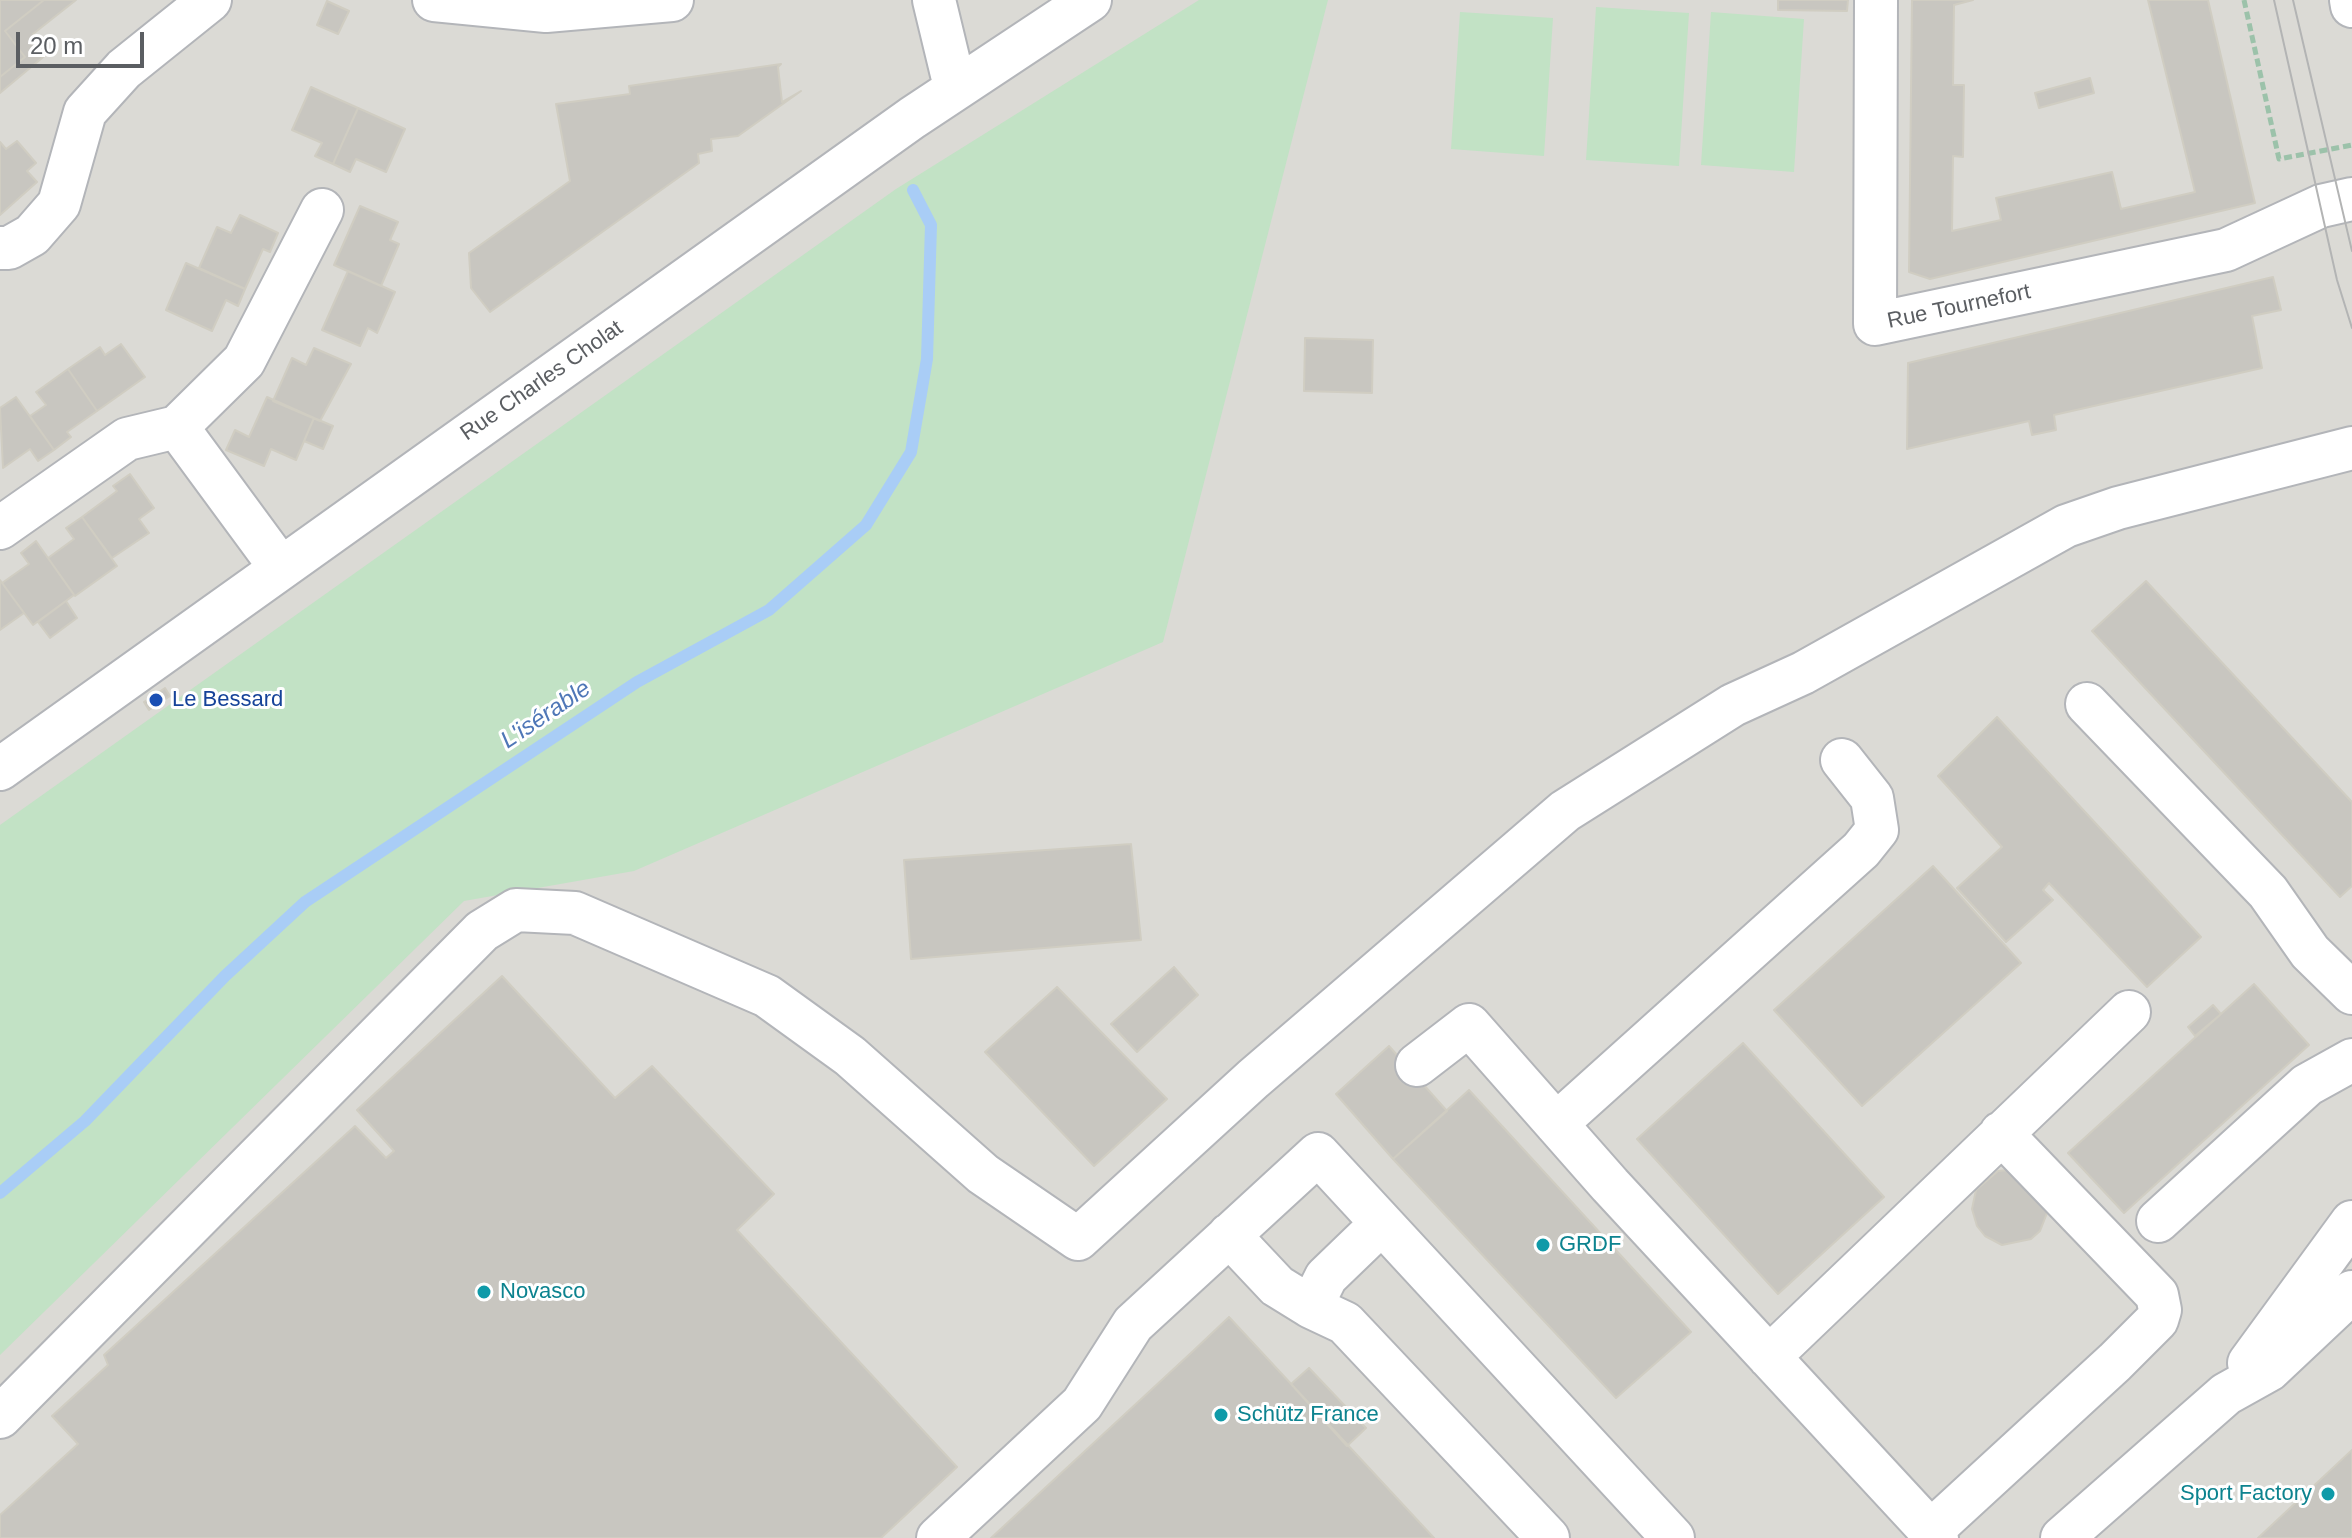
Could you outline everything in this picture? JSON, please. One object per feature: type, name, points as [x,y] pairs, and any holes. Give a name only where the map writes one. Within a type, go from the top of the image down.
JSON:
[{"type":"street","points":[[434,0],[546,11],[672,0]]},
{"type":"street","points":[[934,0],[955,87]]},
{"type":"street","name":"Rue Charles Cholat","points":[[0,769],[955,87],[1090,0]]},
{"type":"street","name":"Rue Tournefort","points":[[1876,0],[1875,324],[2226,250],[2321,206],[2352,199]]},
{"type":"street","points":[[0,248],[9,248],[32,235],[59,204],[85,112],[124,69],[197,3]]},
{"type":"street","points":[[0,528],[127,439],[177,427],[244,361],[322,210]]},
{"type":"street","points":[[177,427],[280,567]]},
{"type":"street","points":[[0,1417],[482,931],[516,910],[575,913],[767,996],[850,1056],[983,1174],[1078,1239],[1253,1079],[1565,811],[1733,705],[1803,673],[2066,526],[2118,508],[2352,448]]},
{"type":"street","points":[[2087,704],[2268,892],[2310,952],[2352,993]]},
{"type":"street","points":[[1556,1124],[1877,830],[1872,798],[1842,760]]},
{"type":"street","points":[[1769,1357],[2129,1012]]},
{"type":"street","points":[[1417,1065],[1469,1025],[1556,1124],[1934,1535],[2157,1320],[2157,1295],[2001,1133]]},
{"type":"street","points":[[2158,1221],[2307,1085],[2352,1060]]},
{"type":"street","points":[[938,1538],[1082,1404],[1133,1324],[1318,1154],[1673,1538]]},
{"type":"street","points":[[2226,1394],[2352,1222]]},
{"type":"street","points":[[1311,1307],[1326,1277],[1381,1224]]},
{"type":"street","points":[[1229,1235],[1277,1286],[1345,1323],[1548,1538]]},
{"type":"street","points":[[2062,1538],[2226,1394],[2269,1370],[2352,1292]]},
{"type":"path","points":[[2244,0],[2279,159],[2352,145]]},
{"type":"shaded area","points":[[0,0],[2352,0],[2352,1538],[0,1538]]},
{"type":"green space","points":[[1199,0],[1328,0],[1163,642],[634,871],[464,901],[0,1355],[0,825],[896,189]]},
{"type":"green space","points":[[1596,7],[1689,13],[1679,166],[1586,160]]},
{"type":"green space","points":[[1460,12],[1553,18],[1544,156],[1451,149]]},
{"type":"green space","points":[[1711,12],[1804,19],[1794,172],[1701,165]]},
{"type":"building","points":[[0,0],[44,0],[5,31],[25,57],[0,77]]},
{"type":"building","points":[[44,0],[76,0],[33,34],[48,53],[0,93],[0,77],[25,57],[5,31]]},
{"type":"building","points":[[1778,0],[1848,0],[1847,11],[1778,10]]},
{"type":"building","points":[[1912,0],[1973,0],[1954,5],[1953,85],[1964,85],[1963,157],[1953,156],[1952,231],[2001,220],[1996,198],[2112,172],[2121,209],[2195,192],[2148,0],[2208,0],[2255,203],[1930,279],[1909,272]]},
{"type":"building","points":[[327,1],[349,11],[338,34],[317,25]]},
{"type":"building","points":[[781,64],[778,67],[782,102],[801,91],[738,136],[711,139],[712,151],[698,154],[699,163],[490,312],[471,288],[469,253],[570,181],[556,104],[630,94],[629,86]]},
{"type":"building","points":[[2090,78],[2094,93],[2039,108],[2035,93]]},
{"type":"building","points":[[311,87],[358,108],[333,164],[315,156],[322,143],[292,130]]},
{"type":"building","points":[[358,108],[405,129],[386,172],[356,159],[350,172],[333,164]]},
{"type":"building","points":[[17,141],[36,163],[27,171],[37,182],[0,215],[0,142],[6,149]]},
{"type":"building","points":[[360,206],[398,222],[390,240],[399,244],[381,286],[334,265]]},
{"type":"building","points":[[240,215],[278,233],[270,252],[263,249],[245,289],[199,268],[217,227],[231,233]]},
{"type":"building","points":[[186,263],[245,289],[238,306],[226,300],[212,331],[166,310]]},
{"type":"building","points":[[348,271],[395,292],[377,333],[368,328],[360,346],[322,330]]},
{"type":"building","points":[[2273,277],[2281,310],[2252,316],[2262,368],[2054,415],[2056,430],[2032,435],[2029,421],[1907,449],[1908,363]]},
{"type":"building","points":[[1305,338],[1373,340],[1372,393],[1304,391]]},
{"type":"building","points":[[121,344],[145,377],[97,411],[68,369],[100,347],[105,355]]},
{"type":"building","points":[[314,348],[351,364],[320,421],[273,401],[292,358],[306,365]]},
{"type":"building","points":[[68,369],[97,411],[67,432],[71,437],[54,450],[30,416],[46,405],[36,392]]},
{"type":"building","points":[[16,397],[54,450],[38,461],[30,449],[3,468],[0,408]]},
{"type":"building","points":[[267,397],[314,418],[296,460],[271,449],[264,466],[226,450],[235,430],[249,437]]},
{"type":"building","points":[[314,418],[333,426],[323,449],[304,441]]},
{"type":"building","points":[[130,474],[154,508],[139,519],[149,533],[112,558],[82,517],[117,491],[113,486]]},
{"type":"building","points":[[82,517],[117,566],[75,596],[48,558],[74,539],[66,528]]},
{"type":"building","points":[[36,541],[74,595],[33,625],[2,583],[29,564],[21,553]]},
{"type":"building","points":[[0,580],[24,613],[0,630]]},
{"type":"building","points":[[2146,581],[2352,802],[2352,886],[2340,897],[2092,631]]},
{"type":"building","points":[[66,601],[77,618],[50,638],[38,622]]},
{"type":"building","points":[[165,688],[170,696],[149,710],[144,702]]},
{"type":"building","points":[[1997,717],[2201,937],[2147,987],[2049,883],[2043,890],[2053,900],[2006,942],[1957,888],[2002,847],[1938,776]]},
{"type":"building","points":[[1131,844],[1141,940],[911,959],[904,860]]},
{"type":"building","points":[[1933,866],[2021,963],[1862,1106],[1774,1010]]},
{"type":"building","points":[[1174,967],[1198,995],[1137,1052],[1111,1024]]},
{"type":"building","name":"Novasco","points":[[502,976],[615,1098],[652,1066],[774,1194],[737,1230],[957,1467],[881,1538],[0,1538],[0,1515],[78,1444],[52,1416],[108,1365],[104,1355],[355,1126],[386,1158],[394,1151],[357,1110]]},
{"type":"building","points":[[2254,984],[2309,1045],[2124,1213],[2068,1153]]},
{"type":"building","points":[[1057,987],[1167,1099],[1094,1166],[985,1052]]},
{"type":"building","points":[[2213,1005],[2221,1014],[2195,1036],[2188,1027]]},
{"type":"building","points":[[1743,1043],[1884,1197],[1778,1294],[1637,1139]]},
{"type":"building","points":[[1389,1046],[1447,1111],[1393,1159],[1336,1094]]},
{"type":"building","name":"GRDF","points":[[1469,1090],[1691,1332],[1616,1398],[1393,1159]]},
{"type":"building","points":[[2017,1169],[2049,1208],[2040,1231],[2031,1239],[2002,1245],[1985,1236],[1977,1226],[1972,1209],[1976,1190],[1998,1171]]},
{"type":"building","name":"Schütz France","points":[[1229,1317],[1434,1538],[991,1538],[1192,1352]]},
{"type":"building","points":[[1309,1368],[1366,1428],[1347,1446],[1291,1384]]},
{"type":"building","name":"Sport Factory","points":[[2352,1450],[2352,1538],[2258,1538]]},
{"type":"waterway","name":"L'isérable","points":[[0,1193],[85,1121],[225,976],[305,902],[637,682],[769,610],[866,525],[911,452],[927,359],[931,225],[913,190]]},
{"type":"tram line","points":[[2274,0],[2337,280],[2352,328]]},
{"type":"tram line","points":[[2293,0],[2352,251]]},
{"type":"place","name":"Le Bessard","points":[[156,700]]},
{"type":"place","name":"GRDF","points":[[1543,1245]]},
{"type":"place","name":"Novasco","points":[[484,1292]]},
{"type":"place","name":"Schütz France","points":[[1221,1415]]},
{"type":"place","name":"Sport Factory","points":[[2328,1494]]}]
